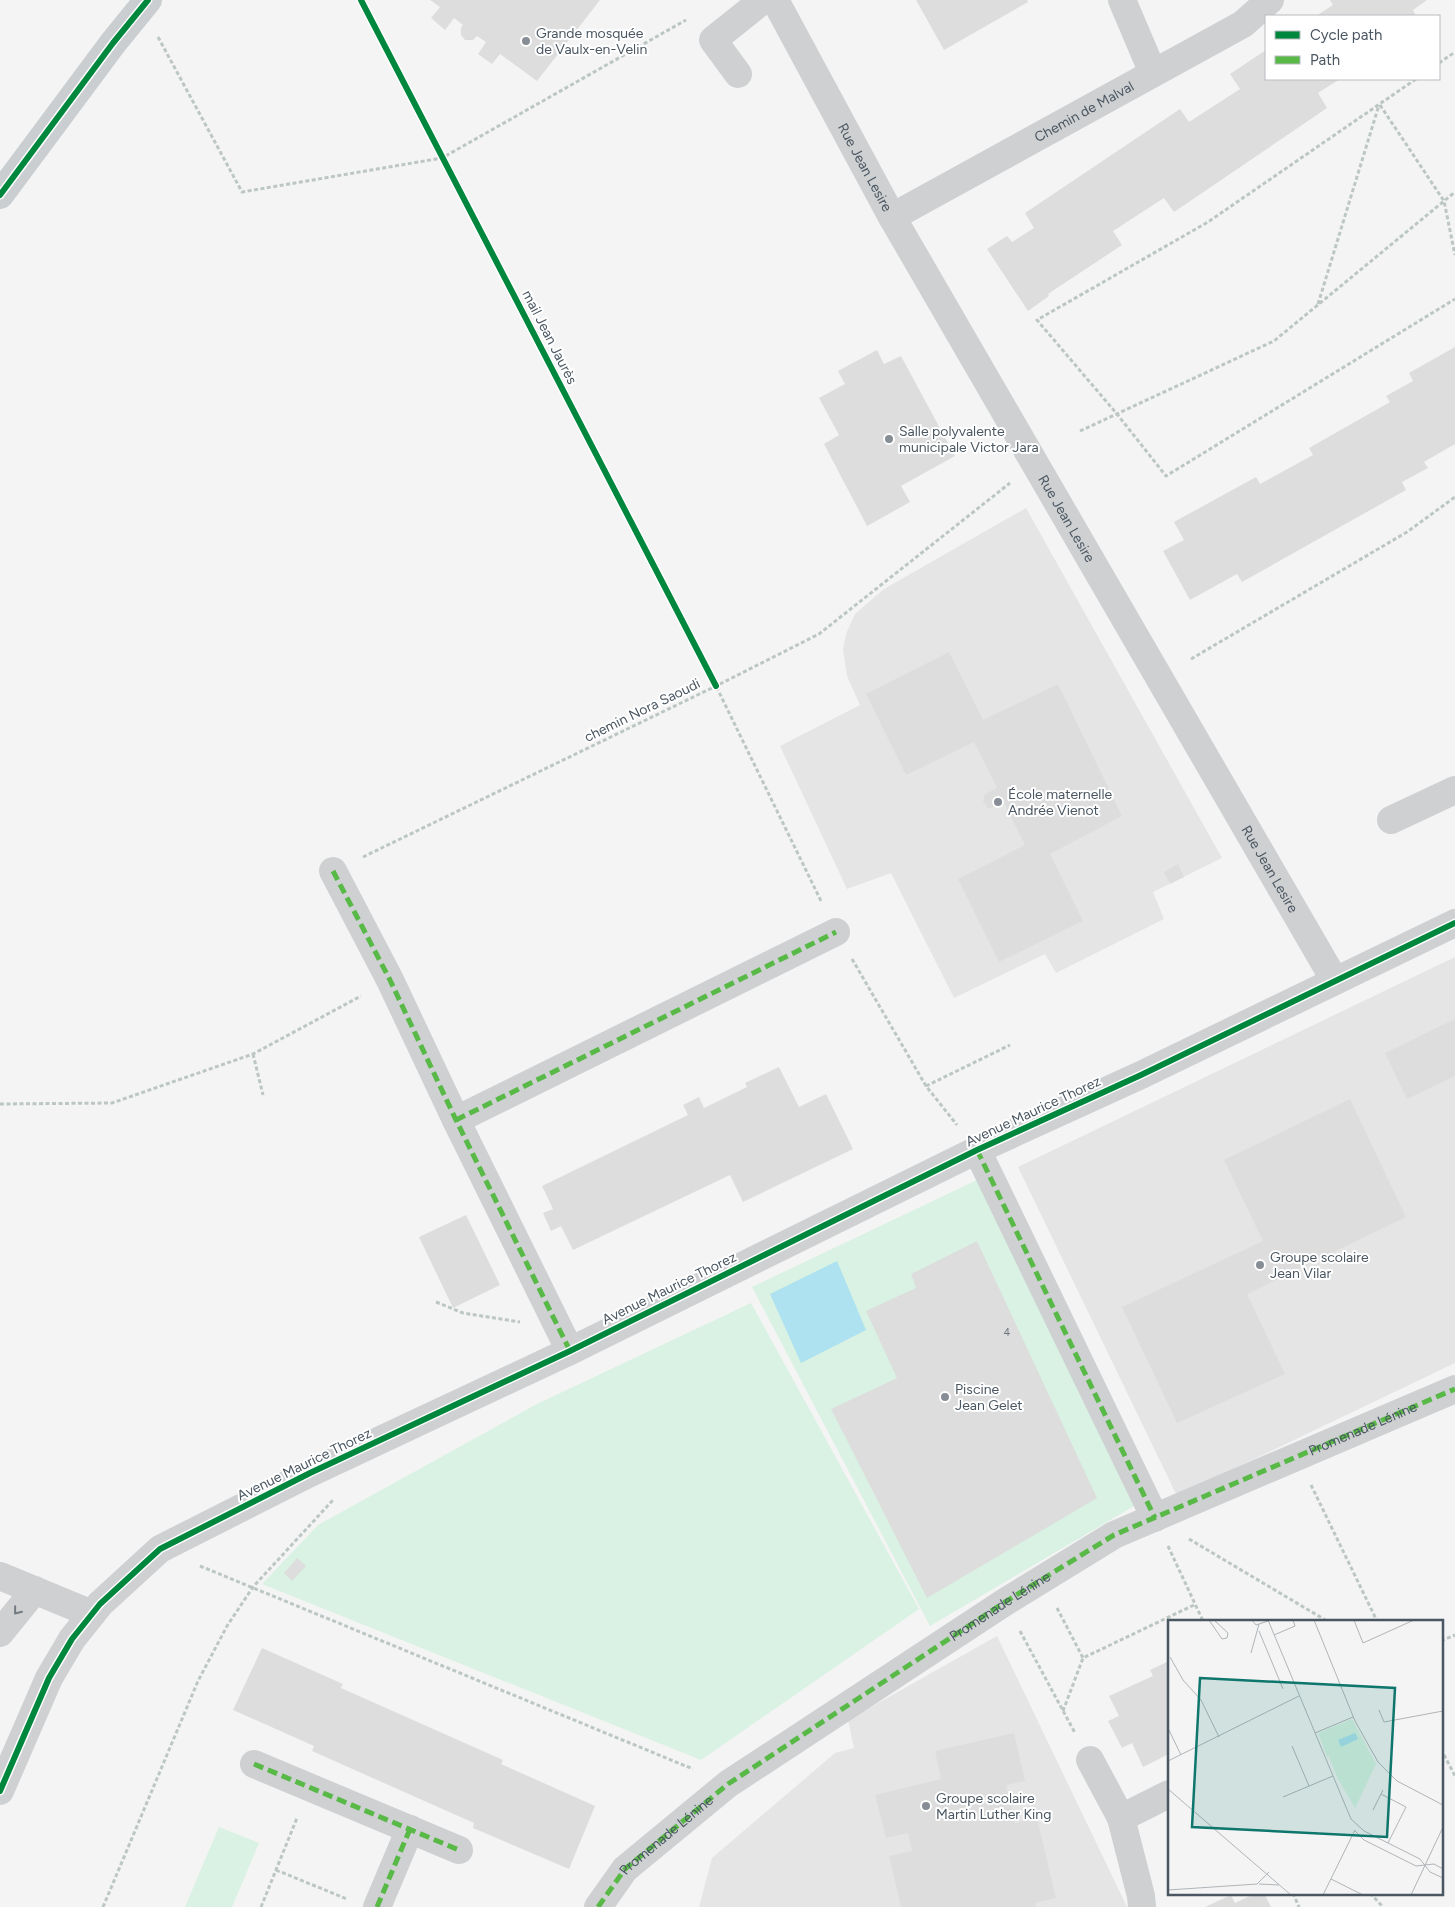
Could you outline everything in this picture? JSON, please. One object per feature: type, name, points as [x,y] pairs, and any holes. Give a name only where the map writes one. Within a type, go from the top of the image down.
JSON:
[{"type":"main road","points":[[0,195],[113,43],[145,4]]},
{"type":"street","points":[[738,74],[713,40],[763,0]]},
{"type":"street","name":"Rue Jean Lesire","points":[[776,0],[892,218],[1335,981]]},
{"type":"street","points":[[1122,0],[1153,74]]},
{"type":"street","name":"Chemin de Malval","points":[[892,218],[1243,24],[1270,0]]},
{"type":"street","points":[[1391,820],[1455,790]]},
{"type":"street","points":[[333,871],[390,980],[456,1120],[565,1340]]},
{"type":"street","name":"Avenue Maurice Thorez","points":[[0,1791],[49,1678],[72,1639],[100,1604],[160,1550],[565,1340],[1141,1075],[1455,923]]},
{"type":"street","points":[[456,1120],[836,932]]},
{"type":"street","points":[[977,1150],[1155,1518]]},
{"type":"street","name":"Promenade Lénine","points":[[598,1907],[625,1869],[728,1784],[1005,1602],[1114,1536],[1455,1389]]},
{"type":"street","points":[[0,1576],[92,1614]]},
{"type":"street","points":[[0,1633],[35,1590]]},
{"type":"street","points":[[1090,1760],[1121,1818],[1141,1896],[1142,1907]]},
{"type":"street","points":[[254,1764],[459,1850]]},
{"type":"street","points":[[1121,1818],[1168,1794]]},
{"type":"street","points":[[377,1907],[410,1829]]},
{"type":"path","points":[[145,4],[242,192],[442,158],[688,19]]},
{"type":"path","points":[[1440,62],[1455,52]]},
{"type":"path","points":[[1415,80],[1208,222],[1037,320],[1117,414],[1166,476],[1455,299]]},
{"type":"path","points":[[1379,104],[1444,201],[1455,255]]},
{"type":"path","points":[[1317,305],[1379,104]]},
{"type":"path","points":[[1080,430],[1274,341],[1455,192]]},
{"type":"path","points":[[1191,659],[1407,532],[1455,497]]},
{"type":"path","points":[[0,1104],[112,1103],[253,1054],[390,980]]},
{"type":"path","points":[[926,1086],[1010,1045]]},
{"type":"path","points":[[253,1054],[263,1095]]},
{"type":"path","points":[[436,1302],[463,1313],[565,1340]]},
{"type":"path","points":[[1298,1457],[1377,1620]]},
{"type":"path","points":[[103,1907],[198,1681],[227,1626],[253,1587],[339,1493]]},
{"type":"path","points":[[1155,1518],[1204,1620]]},
{"type":"path","points":[[1155,1518],[1325,1620]]},
{"type":"path","points":[[160,1550],[728,1784]]},
{"type":"path","points":[[1042,1580],[1083,1658]]},
{"type":"path","points":[[1005,1602],[1090,1760]]},
{"type":"path","points":[[1064,1711],[1083,1658],[1196,1604]]},
{"type":"path","points":[[1442,1641],[1455,1635]]},
{"type":"path","points":[[1442,1751],[1455,1776]]},
{"type":"path","points":[[261,1907],[310,1788]]},
{"type":"path","points":[[276,1870],[348,1900]]},
{"type":"path","points":[[1293,1894],[1299,1907]]},
{"type":"path","points":[[1371,1894],[1383,1907]]},
{"type":"shaded area","name":"École maternelle Andrée Vienot","points":[[1026,508],[1222,858],[1153,892],[1164,919],[1056,973],[1045,954],[954,998],[891,873],[847,889],[780,746],[860,705],[847,676],[843,649],[846,634],[855,614],[884,589]]},
{"type":"shaded area","name":"Groupe scolaire Jean Vilar","points":[[1455,957],[1455,1363],[1177,1496],[1018,1167]]},
{"type":"shaded area","name":"Groupe scolaire Martin Luther King","points":[[997,1636],[1127,1907],[699,1907],[712,1858],[835,1753],[854,1748],[848,1720]]},
{"type":"green space","name":"Piscine Jean Gelet","points":[[977,1180],[1134,1506],[930,1626],[752,1287]]},
{"type":"green space","points":[[751,1303],[919,1609],[701,1760],[262,1584],[318,1525],[537,1404]]},
{"type":"green space","points":[[219,1827],[259,1843],[232,1907],[185,1907]]},
{"type":"water","points":[[837,1261],[866,1330],[801,1363],[770,1294]]},
{"type":"building","name":"Grande mosquée de Vaulx-en-Velin","points":[[430,0],[600,0],[537,81],[500,54],[492,64],[478,54],[486,42],[477,36],[473,40],[465,40],[461,35],[463,25],[454,18],[445,30],[431,18],[440,7]]},
{"type":"building","points":[[916,0],[1027,0],[1028,2],[944,50]]},
{"type":"building","points":[[1330,0],[1427,0],[1413,10],[1416,15],[1318,15],[1333,5]]},
{"type":"building","points":[[1265,51],[1265,80],[1338,80],[1318,93],[1327,108],[1174,212],[1164,198],[1113,231],[1122,245],[1048,294],[1049,296],[1028,311],[987,249],[1007,236],[1012,242],[1034,228],[1025,213],[1180,109],[1189,122],[1240,89],[1230,74]]},
{"type":"building","points":[[1455,347],[1455,444],[1424,462],[1428,468],[1402,482],[1406,490],[1242,582],[1237,574],[1190,600],[1163,551],[1184,540],[1174,522],[1256,477],[1260,484],[1313,455],[1309,448],[1390,402],[1386,396],[1413,381],[1409,373]]},
{"type":"building","name":"Salle polyvalente municipale Victor Jara","points":[[877,350],[884,364],[901,356],[955,456],[901,486],[910,502],[867,526],[824,444],[839,435],[819,398],[845,384],[838,371]]},
{"type":"building","points":[[949,652],[983,720],[1058,684],[1122,816],[1050,854],[1083,921],[999,962],[958,879],[1025,845],[1004,803],[988,808],[983,801],[985,794],[997,788],[974,742],[906,775],[866,694]]},
{"type":"building","points":[[1178,864],[1184,877],[1170,884],[1164,872]]},
{"type":"building","points":[[1455,1019],[1455,1076],[1407,1099],[1385,1053]]},
{"type":"building","points":[[779,1067],[799,1107],[826,1094],[853,1149],[743,1202],[730,1175],[573,1250],[561,1226],[551,1231],[543,1213],[553,1209],[542,1186],[688,1115],[683,1105],[699,1097],[704,1108],[747,1087],[745,1083]]},
{"type":"building","points":[[1350,1099],[1406,1217],[1247,1294],[1285,1374],[1177,1423],[1122,1307],[1263,1241],[1224,1160]]},
{"type":"building","points":[[466,1215],[500,1285],[453,1308],[419,1237]]},
{"type":"building","points":[[977,1241],[1097,1498],[927,1598],[831,1409],[897,1378],[866,1311],[916,1288],[911,1274]]},
{"type":"building","points":[[297,1558],[306,1566],[292,1581],[284,1573]]},
{"type":"building","points":[[262,1648],[343,1684],[341,1688],[503,1760],[501,1764],[595,1806],[569,1869],[473,1828],[474,1823],[312,1751],[314,1746],[233,1710]]},
{"type":"building","points":[[1168,1661],[1168,1754],[1143,1767],[1132,1743],[1122,1748],[1108,1721],[1119,1716],[1109,1696],[1153,1676],[1150,1670]]},
{"type":"building","points":[[1014,1733],[1025,1781],[1006,1785],[1015,1823],[1037,1818],[1056,1898],[1035,1903],[1036,1907],[901,1907],[889,1856],[912,1851],[908,1833],[886,1838],[875,1795],[941,1779],[935,1751]]},
{"type":"building","points":[[1254,1894],[1264,1894],[1271,1907],[1205,1907],[1231,1895],[1235,1903]]},
{"type":"marked path","points":[[333,871],[390,980],[456,1120],[570,1351]]},
{"type":"marked path","points":[[456,1120],[836,932]]},
{"type":"marked path","points":[[977,1150],[1155,1518]]},
{"type":"marked path","points":[[598,1907],[625,1869],[728,1784],[1005,1602],[1114,1535],[1455,1389]]},
{"type":"marked path","points":[[254,1764],[459,1850]]},
{"type":"marked path","points":[[377,1907],[410,1829]]},
{"type":"cycle path","points":[[0,195],[113,43],[148,0]]},
{"type":"cycle path","name":"mail Jean Jaurès","points":[[361,0],[716,686]]},
{"type":"cycle path","points":[[0,1791],[49,1678],[72,1639],[100,1604],[160,1549],[310,1473],[570,1351],[977,1150],[1141,1075],[1455,923]]},
{"type":"place","name":"Grande mosquée de Vaulx-en-Velin","points":[[526,41]]},
{"type":"place","name":"Salle polyvalente municipale Victor Jara","points":[[889,439]]},
{"type":"place","name":"École maternelle Andrée Vienot","points":[[998,802]]},
{"type":"place","name":"Groupe scolaire Jean Vilar","points":[[1260,1265]]},
{"type":"place","name":"Piscine Jean Gelet","points":[[945,1397]]},
{"type":"place","name":"Groupe scolaire Martin Luther King","points":[[926,1806]]}]
